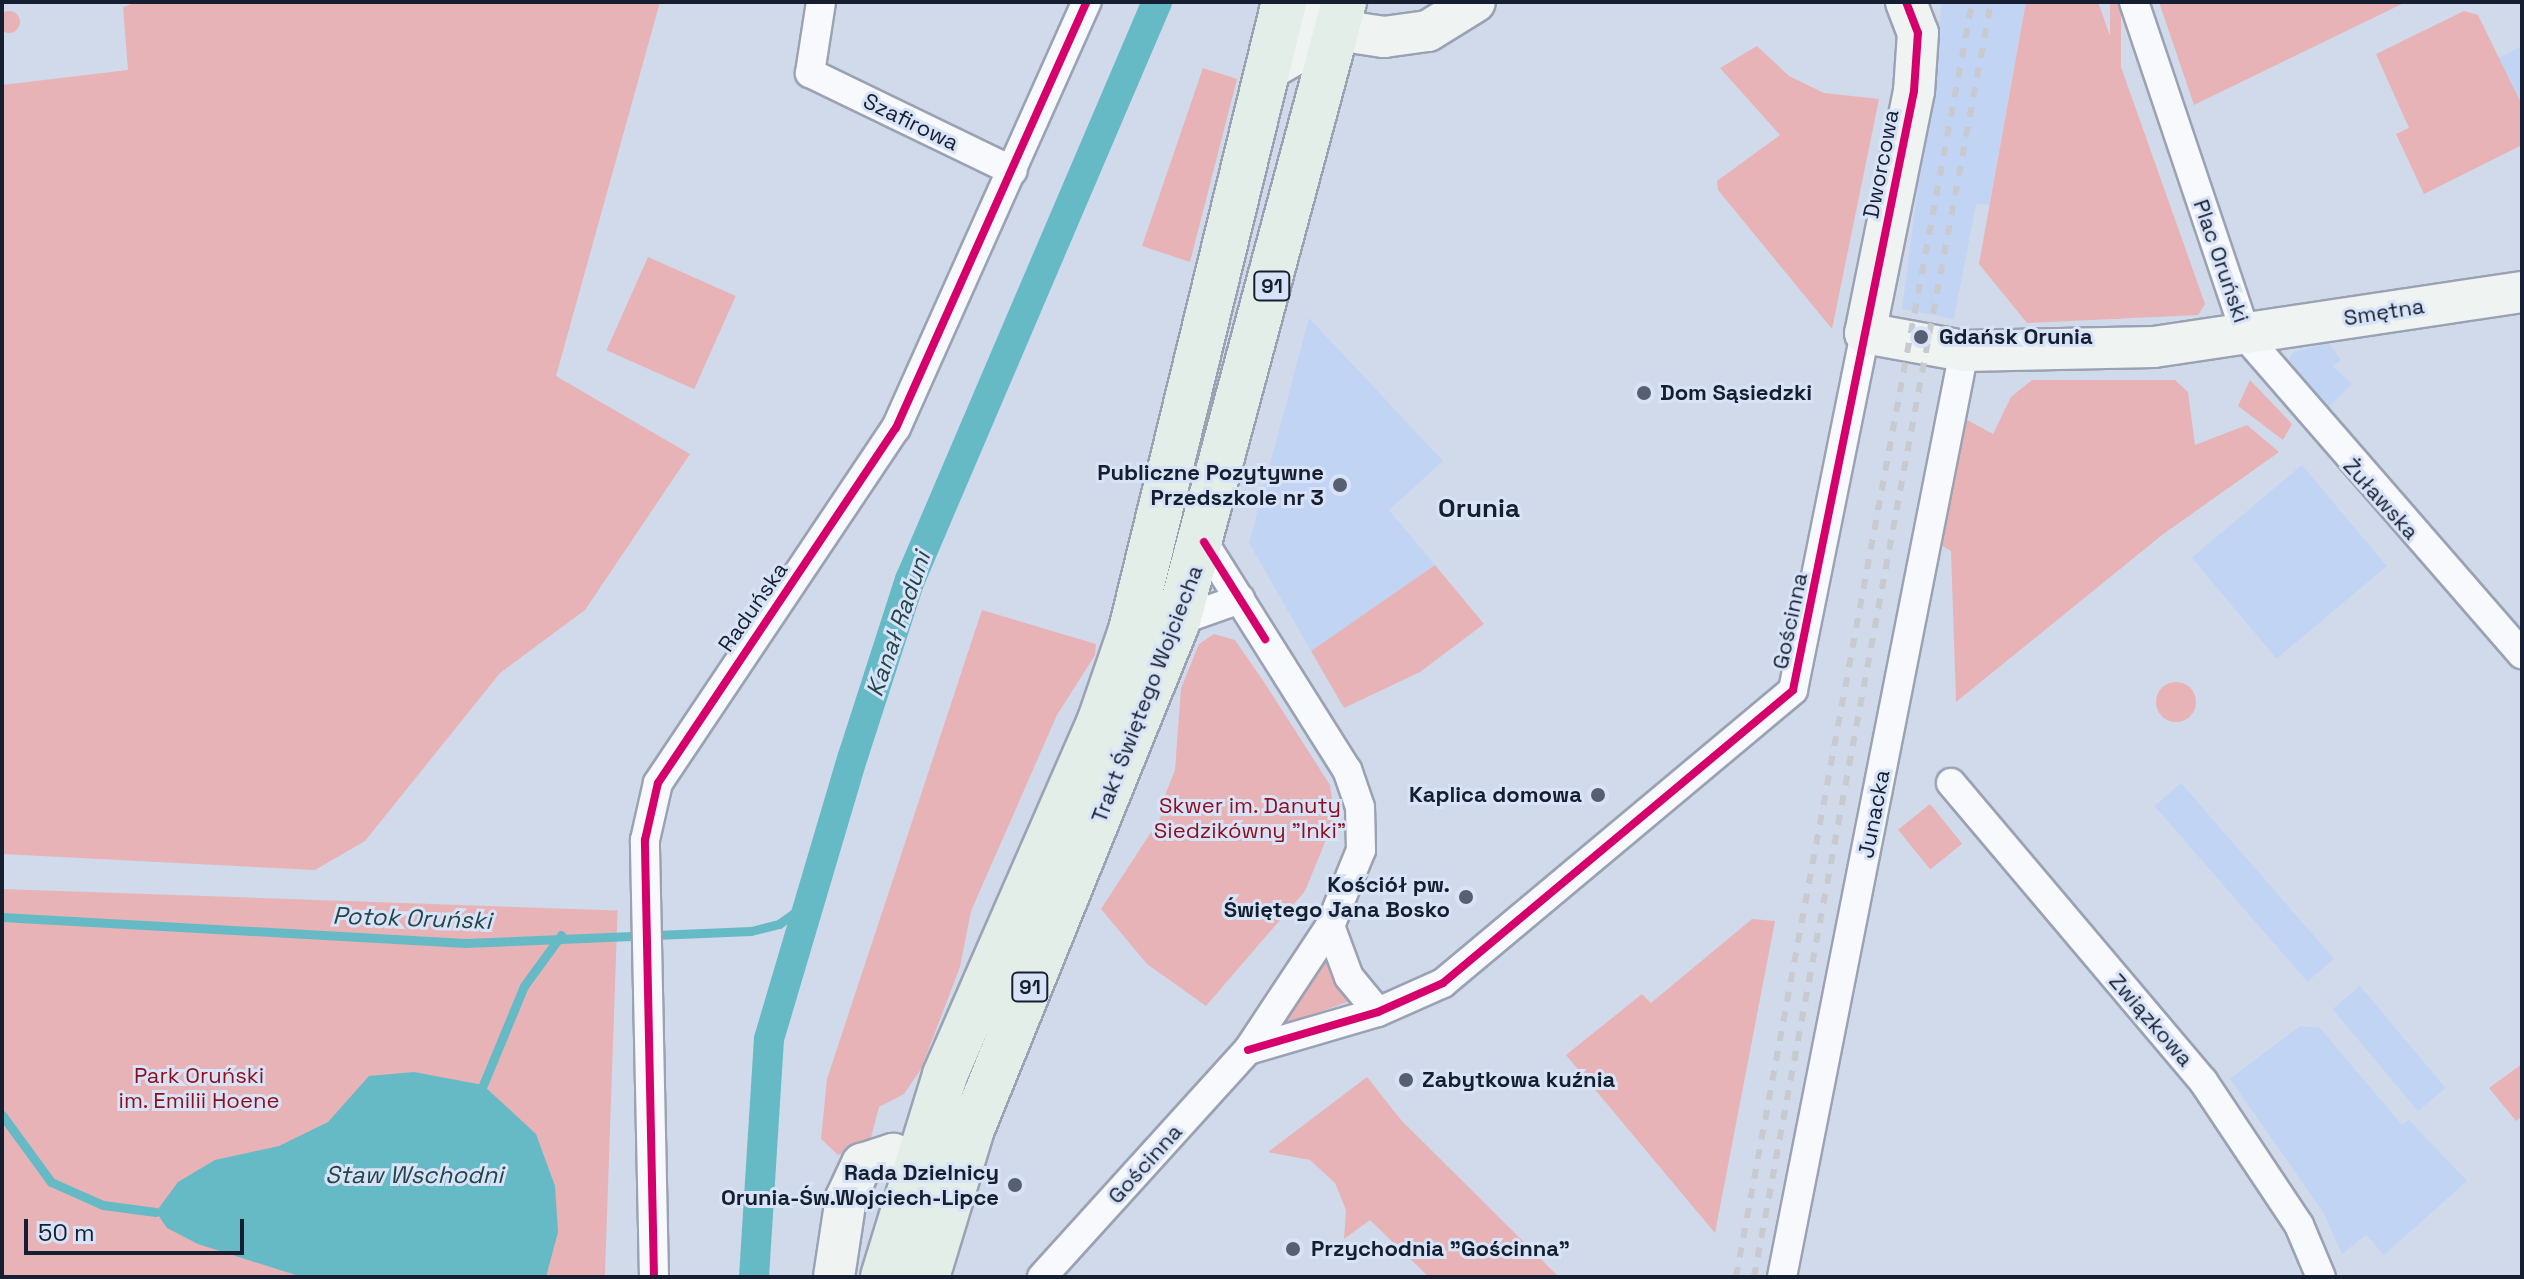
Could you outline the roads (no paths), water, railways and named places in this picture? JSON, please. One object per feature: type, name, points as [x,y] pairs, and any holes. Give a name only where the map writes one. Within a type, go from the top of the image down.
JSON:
[{"type":"main road","name":"Trakt Świętego Wojciecha","points":[[883,1277],[914,1159],[1100,720],[1131,630],[1284,2]]},
{"type":"main road","name":"Trakt Świętego Wojciecha","points":[[932,1275],[956,1175],[1178,621],[1204,542],[1340,16]]},
{"type":"street","name":"Szafirowa","points":[[821,2],[810,73],[1013,171]]},
{"type":"street","name":"Raduńska","points":[[654,1277],[645,840],[658,783],[896,428],[1087,2]]},
{"type":"street","points":[[1297,2],[1340,16],[1384,37],[1428,31],[1475,2]]},
{"type":"street","name":"Dworcowa","points":[[1865,333],[1914,91],[1918,33],[1906,2]]},
{"type":"street","name":"Plac Oruński","points":[[1865,333],[1964,351],[2247,338],[2134,2]]},
{"type":"street","points":[[1268,70],[1340,16]]},
{"type":"street","name":"Smętna","points":[[2247,338],[2522,292]]},
{"type":"street","name":"Gościnna","points":[[1248,1050],[1378,1012],[1443,983],[1793,690],[1865,333]]},
{"type":"street","name":"Żuławska","points":[[2247,338],[2522,654]]},
{"type":"street","name":"Junacka","points":[[1782,1277],[1964,351]]},
{"type":"street","name":"Gościnna","points":[[1042,1277],[1248,1050],[1330,926],[1361,850],[1360,807],[1325,731],[1166,484]]},
{"type":"street","points":[[1178,621],[1240,599]]},
{"type":"street","name":"Związkowa","points":[[1951,783],[2203,1081],[2299,1225],[2321,1277]]},
{"type":"street","points":[[1330,926],[1349,977],[1378,1012]]},
{"type":"street","points":[[834,1277],[846,1198],[862,1164],[893,1154],[956,1175]]},
{"type":"water","name":"Staw Wschodni","points":[[414,1072],[483,1085],[536,1134],[555,1186],[558,1232],[546,1277],[302,1277],[198,1244],[167,1228],[156,1212],[178,1182],[215,1160],[279,1146],[328,1122],[369,1076]]},
{"type":"waterway","name":"Kanał Raduni","points":[[754,1277],[769,1039],[853,756],[910,580],[1157,2]]},
{"type":"waterway","name":"Potok Oruński","points":[[2,917],[465,943],[751,931],[779,924],[812,900]]},
{"type":"waterway","points":[[483,1085],[524,986],[561,935]]},
{"type":"waterway","points":[[2,1115],[51,1182],[103,1205],[156,1212]]},
{"type":"railway","points":[[1736,1277],[1972,2]]},
{"type":"railway","points":[[1754,1277],[1991,2]]},
{"type":"place","name":"Gdańsk Orunia","points":[[1921,337]]},
{"type":"place","name":"Dom Sąsiedzki","points":[[1644,393]]},
{"type":"place","name":"Publiczne Pozytywne Przedszkole nr 3","points":[[1340,485]]},
{"type":"place","name":"Kaplica domowa","points":[[1598,795]]},
{"type":"place","name":"Kościół pw. Świętego Jana Bosko","points":[[1466,897]]},
{"type":"place","name":"Zabytkowa kuźnia","points":[[1406,1080]]},
{"type":"place","name":"Rada Dzielnicy Orunia-Św.Wojciech-Lipce","points":[[1015,1185]]},
{"type":"place","name":"Przychodnia \"Gościnna\"","points":[[1293,1249]]},
{"type":"district","name":"Orunia","points":[[1479,509]]},
{"type":"park label","name":"Skwer im. Danuty Siedzikówny \"Inki\"","points":[[1250,818]]},
{"type":"park label","name":"Park Oruński im. Emilii Hoene","points":[[199,1088]]}]
